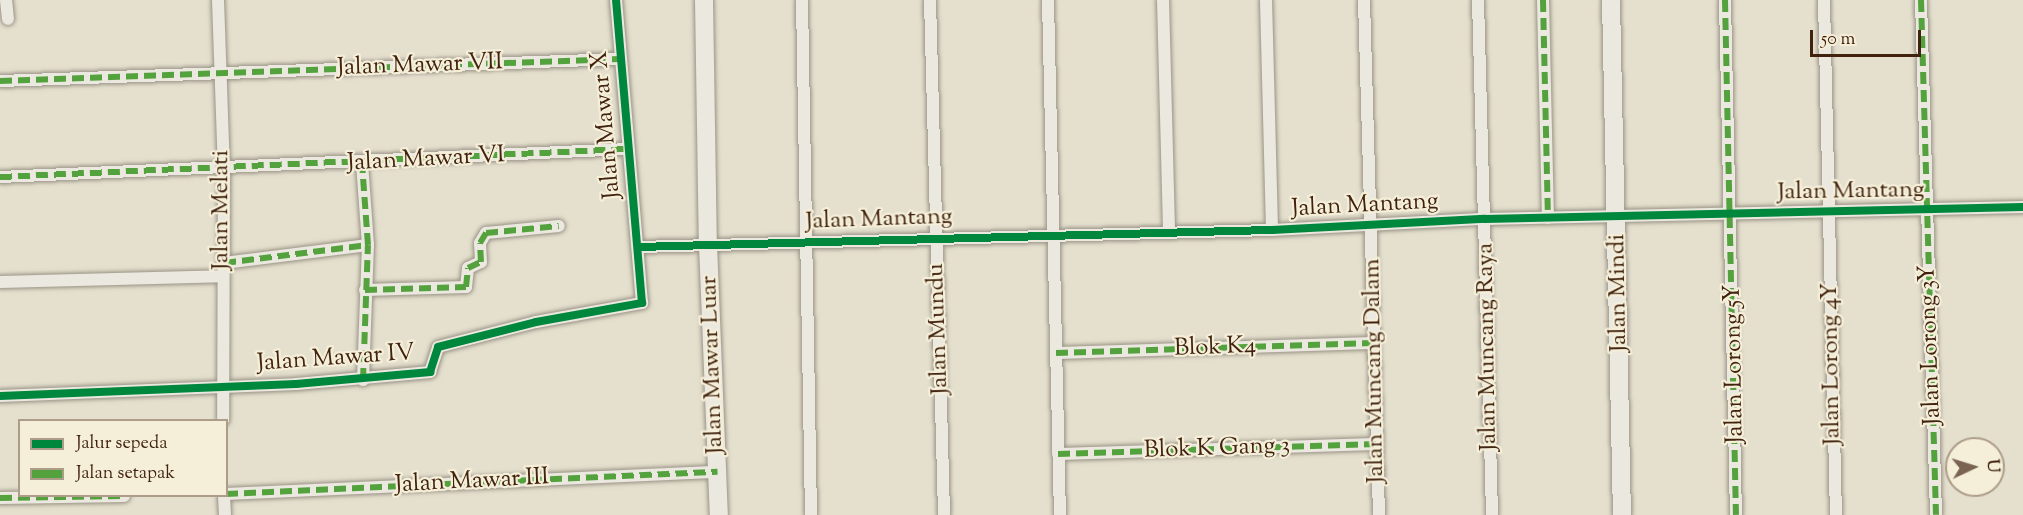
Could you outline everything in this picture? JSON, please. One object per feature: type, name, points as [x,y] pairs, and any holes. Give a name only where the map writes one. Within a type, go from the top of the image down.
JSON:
[{"type":"street","points":[[6,0],[8,19]]},
{"type":"street","name":"Jalan Melati","points":[[218,0],[224,169],[223,419]]},
{"type":"street","name":"Jalan Mawar X","points":[[616,0],[642,303]]},
{"type":"street","name":"Jalan Mawar Luar","points":[[704,0],[708,244],[719,515]]},
{"type":"street","points":[[802,0],[811,515]]},
{"type":"street","name":"Jalan Mundu","points":[[930,0],[944,515]]},
{"type":"street","points":[[1048,0],[1060,515]]},
{"type":"street","points":[[1163,0],[1169,232]]},
{"type":"street","points":[[1266,0],[1272,230]]},
{"type":"street","name":"Jalan Muncang Dalam","points":[[1364,0],[1372,226],[1378,515]]},
{"type":"street","name":"Jalan Muncang Raya","points":[[1478,0],[1492,515]]},
{"type":"street","points":[[1543,0],[1548,218]]},
{"type":"street","name":"Jalan Mindi","points":[[1611,0],[1618,217],[1622,515]]},
{"type":"street","name":"Jalan Lorong 5Y","points":[[1725,0],[1732,213],[1736,515]]},
{"type":"street","name":"Jalan Lorong 4Y","points":[[1824,0],[1836,515]]},
{"type":"street","name":"Jalan Lorong 3Y","points":[[1922,0],[1936,515]]},
{"type":"street","name":"Jalan Mawar VII","points":[[0,81],[620,60]]},
{"type":"street","name":"Jalan Mawar VI","points":[[0,177],[362,164],[628,149]]},
{"type":"street","points":[[362,164],[368,245],[363,380]]},
{"type":"street","name":"Jalan Mantang","points":[[708,244],[1272,230],[1485,219],[1926,211],[2023,207]]},
{"type":"street","points":[[365,290],[466,287],[468,268],[481,262],[480,243],[486,233],[559,226]]},
{"type":"street","points":[[638,247],[708,244]]},
{"type":"street","points":[[0,282],[223,269],[368,245]]},
{"type":"street","name":"Jalan Mawar IV","points":[[0,396],[363,380],[430,372],[435,367],[436,348],[466,339],[642,303]]},
{"type":"street","name":"Blok K4","points":[[1056,353],[1373,343]]},
{"type":"street","name":"Blok K Gang 3","points":[[1058,454],[1377,444]]},
{"type":"street","name":"Jalan Mawar III","points":[[228,495],[718,472]]},
{"type":"street","points":[[0,498],[41,497]]},
{"type":"street","points":[[225,497],[225,515]]},
{"type":"marked path","points":[[1543,0],[1548,218]]},
{"type":"marked path","points":[[1725,0],[1736,515]]},
{"type":"marked path","points":[[1921,0],[1936,515]]},
{"type":"marked path","points":[[0,81],[620,59]]},
{"type":"marked path","points":[[0,177],[628,149]]},
{"type":"marked path","points":[[224,263],[368,245],[362,164]]},
{"type":"marked path","points":[[365,290],[466,287],[468,268],[481,262],[480,243],[486,233],[559,226]]},
{"type":"marked path","points":[[363,380],[368,245]]},
{"type":"marked path","points":[[1056,353],[1373,343]]},
{"type":"marked path","points":[[1058,454],[1377,444]]},
{"type":"marked path","points":[[228,494],[718,472]]},
{"type":"marked path","points":[[0,498],[62,497]]},
{"type":"cycle path","points":[[0,396],[296,384],[430,372],[438,347],[536,322],[642,303],[616,0]]},
{"type":"cycle path","points":[[638,247],[1272,230],[1485,219],[2023,207]]}]
